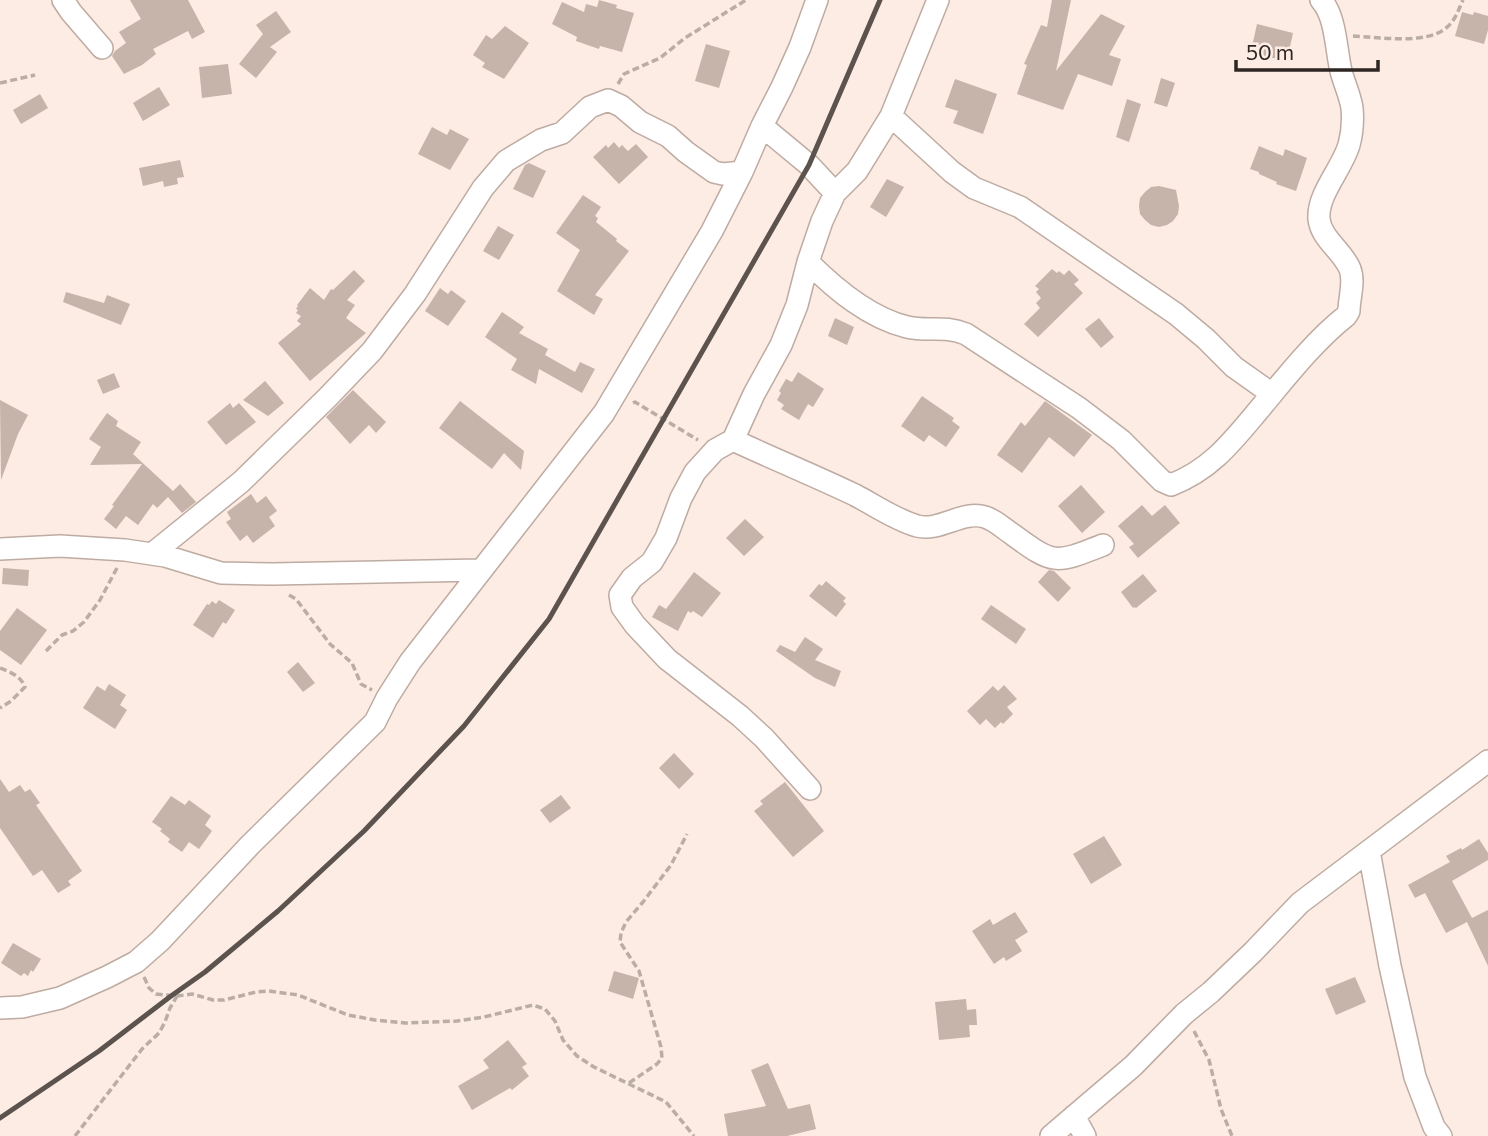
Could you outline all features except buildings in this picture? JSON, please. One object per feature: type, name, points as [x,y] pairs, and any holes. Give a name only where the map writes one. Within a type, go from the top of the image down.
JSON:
[{"type":"street","points":[[63,0],[102,48]]},
{"type":"street","points":[[0,1008],[22,1007],[60,998],[136,962],[160,941],[250,845],[376,722],[387,698],[410,662],[606,408],[712,231],[800,47],[817,0]]},
{"type":"street","points":[[810,789],[740,716],[667,659],[635,625],[622,607],[620,595],[632,578],[652,562],[666,538],[681,498],[695,472],[724,445],[781,345],[797,305],[822,221],[835,193],[857,171],[891,116],[938,0]]},
{"type":"street","points":[[808,262],[834,288],[868,312],[906,327],[955,329],[966,334],[1079,408],[1121,440],[1162,481],[1171,485],[1199,472],[1231,443],[1299,363],[1349,311],[1351,271],[1345,258],[1324,234],[1319,216],[1320,205],[1349,145],[1352,106],[1327,6],[1321,0]]},
{"type":"street","points":[[152,554],[242,482],[366,358],[415,294],[483,188],[506,161],[541,140],[562,133],[590,107],[608,100],[621,106],[640,122],[668,135],[714,172],[742,172]]},
{"type":"street","points":[[891,116],[952,172],[974,188],[1020,207],[1176,314],[1206,339],[1234,368],[1272,394]]},
{"type":"street","points":[[762,126],[809,165],[835,193]]},
{"type":"street","points":[[724,445],[857,496],[895,518],[920,527],[940,525],[970,515],[984,517],[999,524],[1040,555],[1053,559],[1070,558],[1103,545]]},
{"type":"street","points":[[0,549],[60,546],[125,550],[165,556],[221,573],[480,570]]},
{"type":"street","points":[[1051,1136],[1133,1066],[1184,1014],[1253,952],[1300,903],[1488,761]]},
{"type":"street","points":[[1369,851],[1415,1077],[1434,1127],[1441,1136]]},
{"type":"street","points":[[1074,1116],[1085,1136]]},
{"type":"path","points":[[608,100],[624,74],[660,58],[685,38],[746,0]]},
{"type":"path","points":[[1334,30],[1352,36],[1427,37],[1444,30],[1455,18],[1463,0]]},
{"type":"path","points":[[0,83],[35,75]]},
{"type":"path","points":[[606,408],[635,402],[724,445]]},
{"type":"path","points":[[46,651],[62,635],[73,631],[84,622],[100,600],[125,550]]},
{"type":"path","points":[[273,574],[281,589],[296,600],[330,644],[352,663],[361,684],[387,698]]},
{"type":"path","points":[[0,668],[20,678],[25,687],[0,708]]},
{"type":"path","points":[[629,1083],[662,1058],[661,1046],[639,971],[620,942],[621,933],[626,922],[671,865],[687,834]]},
{"type":"path","points":[[136,962],[149,988],[156,994],[192,994],[224,1000],[269,991],[298,995],[348,1015],[375,1020],[405,1023],[457,1021],[533,1006],[545,1009],[555,1021],[563,1040],[577,1056],[666,1102],[694,1136]]},
{"type":"path","points":[[75,1136],[142,1049],[159,1033],[177,996]]},
{"type":"path","points":[[1184,1014],[1209,1059],[1221,1109],[1232,1136]]},
{"type":"railway","points":[[0,1118],[99,1051],[205,972],[278,911],[364,831],[464,726],[549,619],[809,165],[880,0]]}]
